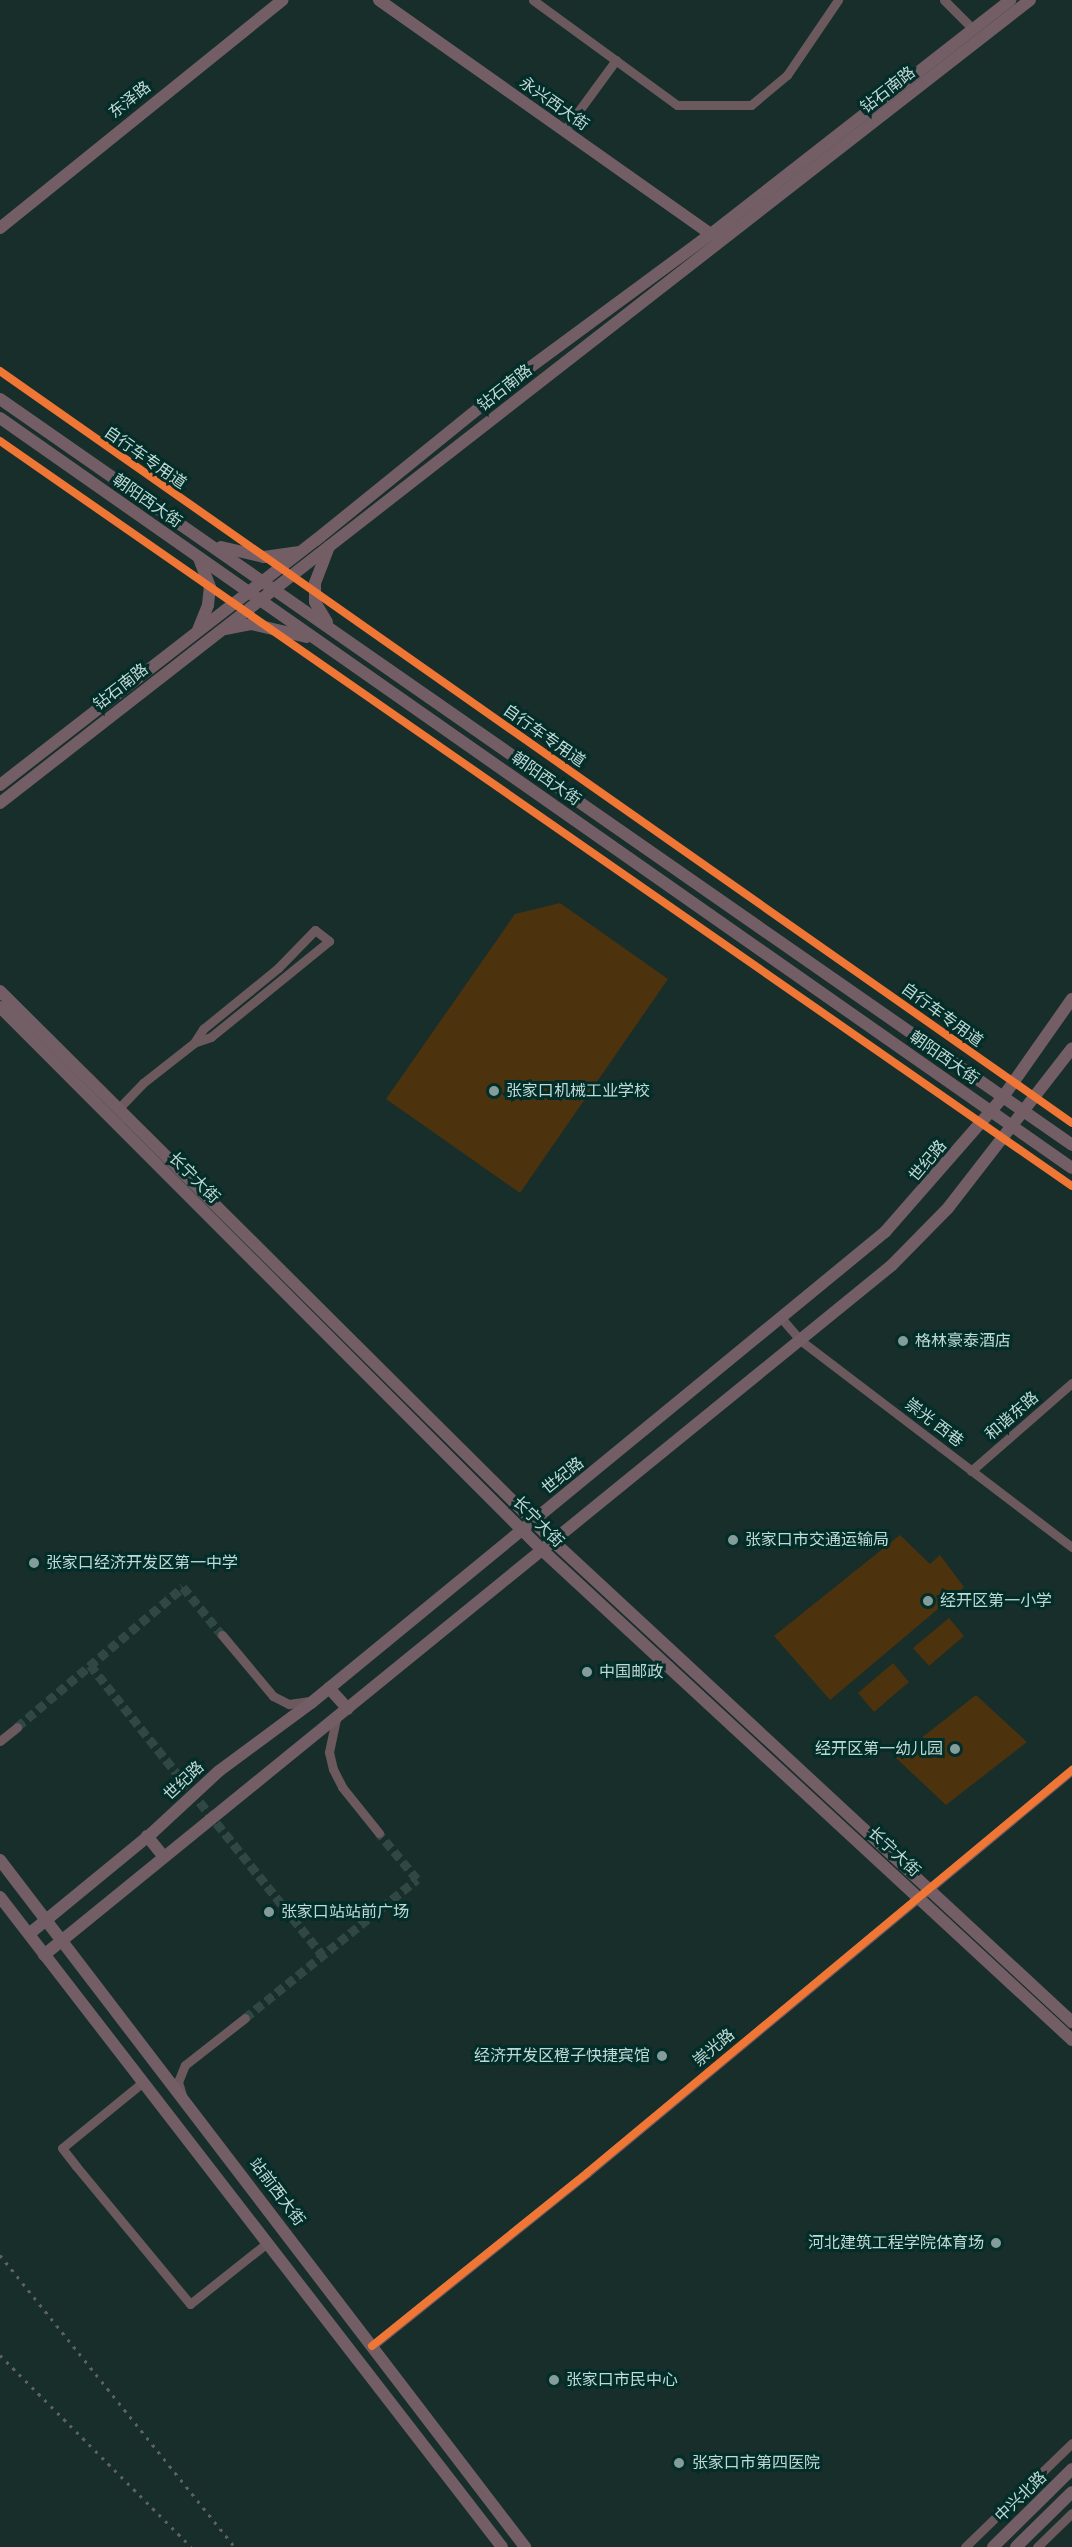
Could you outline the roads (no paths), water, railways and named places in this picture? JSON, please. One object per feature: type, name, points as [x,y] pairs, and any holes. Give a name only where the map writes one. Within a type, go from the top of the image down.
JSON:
[{"type":"main road","name":"东泽路","points":[[0,228],[283,0]]},
{"type":"main road","name":"永兴西大街","points":[[379,0],[711,234]]},
{"type":"main road","name":"钻石南路","points":[[268,584],[304,549],[521,374],[711,234],[1011,0]]},
{"type":"main road","name":"钻石南路","points":[[0,786],[193,636],[331,543],[1030,0]]},
{"type":"main road","name":"朝阳西大街","points":[[0,399],[1072,1145]]},
{"type":"main road","name":"朝阳西大街","points":[[0,418],[1072,1168]]},
{"type":"main road","points":[[206,541],[264,557],[287,556],[304,549]]},
{"type":"main road","points":[[331,543],[317,572],[315,602],[321,616],[335,630]]},
{"type":"main road","points":[[193,636],[204,618],[210,587],[204,567],[194,554]]},
{"type":"main road","name":"钻石南路","points":[[0,803],[213,635],[254,595]]},
{"type":"main road","points":[[213,635],[251,624],[287,630],[326,645]]},
{"type":"main road","name":"长宁大街","points":[[0,991],[553,1541],[922,1892],[1072,2040]]},
{"type":"main road","name":"世纪路","points":[[29,1934],[147,1836],[219,1771],[318,1697],[782,1319],[885,1232],[992,1111],[1072,999]]},
{"type":"main road","name":"长宁大街","points":[[0,1007],[542,1550],[922,1892],[1072,2022]]},
{"type":"main road","points":[[44,1955],[800,1340],[918,1239],[948,1208],[1072,1048]]},
{"type":"main road","points":[[329,1688],[348,1709]]},
{"type":"main road","points":[[147,1836],[164,1857]]},
{"type":"main road","name":"站前西大街","points":[[0,1860],[233,2161],[525,2547]]},
{"type":"main road","points":[[0,1898],[502,2547]]},
{"type":"main road","points":[[214,2175],[233,2161]]},
{"type":"main road","name":"中兴北路","points":[[993,2547],[1072,2469]]},
{"type":"main road","name":"中兴北路","points":[[1016,2547],[1072,2492]]},
{"type":"street","points":[[533,0],[677,105],[751,105],[787,75],[838,0]]},
{"type":"street","points":[[944,0],[973,29]]},
{"type":"street","points":[[564,131],[616,60]]},
{"type":"street","points":[[118,1109],[194,1043],[203,1029],[278,968],[315,930],[329,941],[211,1037],[194,1043]]},
{"type":"street","name":"崇光 西巷","points":[[782,1319],[800,1340],[1072,1547]]},
{"type":"street","name":"和谐东路","points":[[971,1471],[1072,1383]]},
{"type":"street","points":[[222,1635],[273,1696],[297,1705],[318,1697]]},
{"type":"street","points":[[336,1719],[329,1752],[333,1769],[342,1787],[380,1833]]},
{"type":"street","points":[[0,1741],[17,1727]]},
{"type":"street","name":"崇光路","points":[[372,2346],[587,2173],[922,1892],[1072,1770]]},
{"type":"street","points":[[182,2095],[178,2082],[185,2065],[245,2018]]},
{"type":"street","points":[[143,2082],[62,2148],[190,2304],[267,2243]]},
{"type":"street","points":[[965,2547],[1072,2443]]},
{"type":"street","points":[[1037,2547],[1072,2513]]},
{"type":"tunnel","points":[[17,1727],[183,1587],[222,1635]]},
{"type":"tunnel","points":[[90,1665],[322,1955]]},
{"type":"tunnel","points":[[245,2018],[417,1879],[379,1833]]},
{"type":"railway","points":[[0,2255],[235,2547]]},
{"type":"railway","points":[[0,2355],[191,2547]]},
{"type":"place","name":"张家口机械工业学校","points":[[494,1091]]},
{"type":"place","name":"格林豪泰酒店","points":[[903,1341]]},
{"type":"place","name":"张家口市交通运输局","points":[[733,1540]]},
{"type":"place","name":"张家口经济开发区第一中学","points":[[34,1563]]},
{"type":"place","name":"经开区第一小学","points":[[928,1601]]},
{"type":"place","name":"中国邮政","points":[[587,1672]]},
{"type":"place","name":"经开区第一幼儿园","points":[[955,1749]]},
{"type":"place","name":"张家口站站前广场","points":[[269,1912]]},
{"type":"place","name":"经济开发区橙子快捷宾馆","points":[[662,2056]]},
{"type":"place","name":"河北建筑工程学院体育场","points":[[996,2243]]},
{"type":"place","name":"张家口市民中心","points":[[554,2380]]},
{"type":"place","name":"张家口市第四医院","points":[[679,2463]]}]
